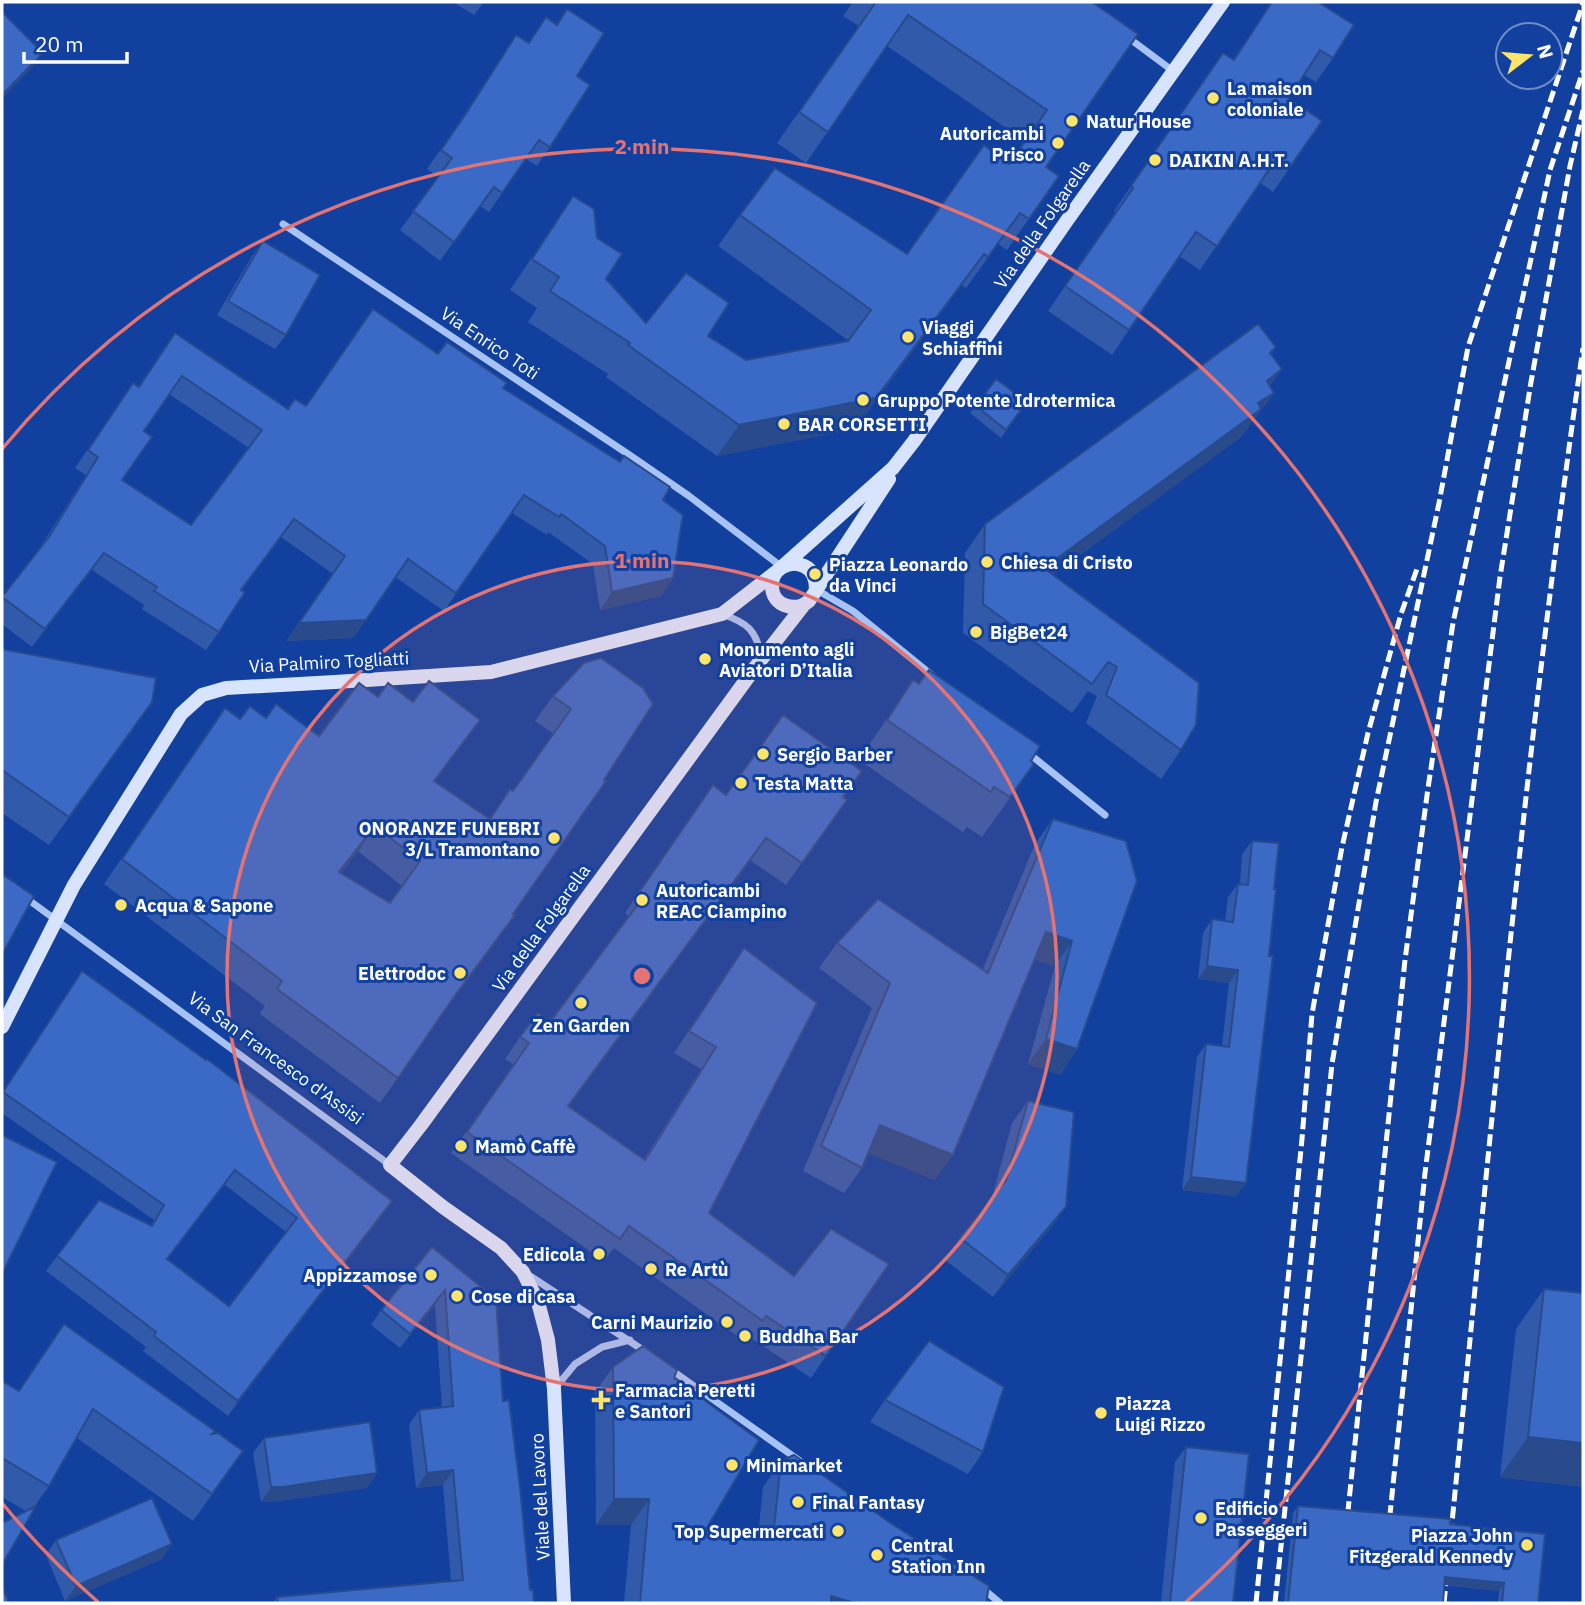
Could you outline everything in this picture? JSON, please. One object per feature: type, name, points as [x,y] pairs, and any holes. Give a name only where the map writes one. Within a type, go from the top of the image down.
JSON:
[{"type":"street","name":"Via della Folgarella","points":[[893,468],[1223,2]]},
{"type":"street","points":[[1121,32],[1173,71]]},
{"type":"street","name":"Via Enrico Toti","points":[[283,224],[617,446],[679,490],[779,569]]},
{"type":"street","points":[[722,614],[779,569],[893,468]]},
{"type":"street","points":[[762,658],[814,596],[816,589],[890,478],[893,468]]},
{"type":"street","points":[[803,606],[784,606],[773,594],[772,586],[779,569],[796,563],[809,569],[814,575],[816,589]]},
{"type":"street","points":[[816,589],[853,611],[944,685]]},
{"type":"street","points":[[722,614],[748,626],[757,640],[762,658]]},
{"type":"street","name":"Via Palmiro Togliatti","points":[[2,1027],[74,885],[181,714],[202,695],[226,688],[491,671],[722,614]]},
{"type":"street","name":"Via della Folgarella","points":[[390,1165],[762,658]]},
{"type":"street","points":[[1020,746],[1105,815]]},
{"type":"street","name":"Via San Francesco d'Assisi","points":[[18,892],[501,1248],[523,1272],[652,1356]]},
{"type":"street","name":"Via San Francesco d'Assisi","points":[[523,1272],[538,1302],[548,1340],[554,1389]]},
{"type":"street","points":[[554,1389],[575,1364],[602,1347],[630,1340]]},
{"type":"street","points":[[664,1364],[811,1468]]},
{"type":"street","name":"Viale del Lavoro","points":[[554,1389],[564,1603]]},
{"type":"street","points":[[970,1580],[1000,1603]]},
{"type":"building","points":[[876,2],[1092,2],[1138,34],[1046,167],[1059,176],[1029,219],[1020,213],[988,257],[984,254],[876,398],[739,425],[628,345],[630,343],[550,291],[559,277],[532,259],[573,196],[594,209],[597,238],[622,254],[606,279],[646,323],[686,273],[729,303],[708,336],[746,360],[848,341],[871,310],[740,215],[775,168],[907,254],[984,145],[1009,164],[1047,110],[908,15],[828,132],[799,112]]},
{"type":"building","points":[[1272,2],[1318,2],[1354,25],[1333,58],[1320,50],[1289,98],[1322,121],[1290,167],[1277,158],[1217,246],[1196,232],[1129,330],[1065,286],[1223,53],[1234,60]]},
{"type":"building","points":[[567,9],[604,33],[577,76],[590,85],[550,147],[539,140],[502,193],[494,187],[454,242],[413,211],[452,158],[441,150],[516,35],[529,43],[546,17],[557,25]]},
{"type":"building","points":[[2,12],[43,53],[2,95]]},
{"type":"building","points":[[263,241],[320,275],[286,335],[228,301]]},
{"type":"building","points":[[373,309],[438,354],[447,342],[507,383],[503,388],[620,462],[624,456],[670,487],[663,500],[683,515],[673,578],[612,592],[605,546],[561,514],[559,517],[524,495],[456,593],[408,559],[366,620],[299,623],[345,556],[294,519],[241,590],[245,592],[219,632],[154,591],[157,587],[104,553],[45,629],[2,597],[49,537],[98,457],[88,450],[133,383],[139,387],[175,333],[288,409],[295,399],[306,406]],"holes":[[[182,376],[262,430],[191,525],[122,480],[152,437],[144,431]]]},
{"type":"building","points":[[1258,324],[1276,347],[1270,353],[1282,369],[1267,381],[1274,393],[1258,403],[1261,409],[1044,568],[1199,683],[1196,725],[1181,750],[1106,695],[1117,667],[1108,662],[1092,684],[983,604],[985,524]]},
{"type":"building","points":[[996,379],[1027,402],[1006,430],[976,406]]},
{"type":"building","points":[[2,649],[156,678],[152,702],[69,817],[2,770]]},
{"type":"building","points":[[601,658],[643,688],[653,704],[604,780],[606,781],[513,914],[515,915],[398,1078],[277,989],[282,981],[122,859],[225,708],[240,719],[250,706],[266,718],[276,704],[319,736],[359,683],[378,697],[388,683],[413,702],[429,681],[480,720],[434,781],[490,819],[571,709],[553,696],[584,663]],"holes":[[[375,826],[420,861],[390,903],[339,872]]]},
{"type":"building","points":[[929,670],[1040,746],[1031,761],[1034,764],[1010,797],[994,787],[991,792],[887,720],[913,680],[919,684]]},
{"type":"building","points":[[783,715],[862,771],[843,797],[847,800],[802,863],[766,838],[568,1106],[645,1160],[716,1047],[689,1031],[744,948],[817,1003],[709,1213],[794,1276],[831,1229],[889,1264],[826,1356],[766,1316],[763,1321],[629,1226],[620,1239],[467,1132],[529,1043],[520,1037],[538,1013],[550,1022],[645,895],[640,891],[713,785],[726,795]]},
{"type":"building","points":[[1053,819],[1126,841],[1137,881],[1077,1049],[1046,1039],[1072,941],[1046,932],[953,1155],[880,1125],[862,1168],[821,1146],[890,983],[837,943],[878,899],[988,973]]},
{"type":"building","points":[[1252,841],[1279,843],[1269,956],[1273,956],[1246,1183],[1191,1177],[1206,1044],[1229,1047],[1238,970],[1207,966],[1212,919],[1233,922],[1238,884],[1248,885]]},
{"type":"building","points":[[2,874],[34,896],[2,955]]},
{"type":"building","points":[[82,971],[207,1059],[392,1201],[238,1401],[154,1336],[156,1332],[57,1256],[99,1200],[152,1226],[164,1205],[3,1092]],"holes":[[[235,1170],[297,1218],[229,1306],[167,1259]]]},
{"type":"building","points":[[1028,1101],[1074,1112],[1066,1207],[1008,1275],[960,1238],[1006,1180]]},
{"type":"building","points":[[2,1135],[57,1162],[2,1274]]},
{"type":"building","points":[[432,1247],[496,1299],[503,1401],[509,1400],[530,1590],[533,1590],[534,1603],[278,1603],[277,1597],[463,1580],[453,1470],[427,1473],[419,1410],[453,1406],[445,1290],[410,1334],[381,1310]]},
{"type":"building","points":[[1544,1289],[1583,1293],[1583,1443],[1528,1437]]},
{"type":"building","points":[[64,1324],[215,1431],[212,1434],[218,1433],[243,1451],[212,1494],[93,1409],[49,1486],[2,1458],[2,1381],[19,1391]]},
{"type":"building","points":[[929,1341],[1004,1387],[983,1452],[885,1400]]},
{"type":"building","points":[[643,1346],[677,1370],[674,1378],[759,1440],[705,1531],[773,1537],[781,1461],[794,1455],[892,1524],[989,1586],[986,1603],[855,1603],[831,1596],[831,1603],[640,1603],[649,1499],[614,1499],[613,1367]]},
{"type":"building","points":[[370,1422],[377,1473],[271,1487],[264,1438]]},
{"type":"building","name":"Edificio Passeggeri","points":[[1186,1447],[1249,1454],[1233,1603],[1170,1603]]},
{"type":"building","points":[[152,1498],[172,1544],[76,1586],[56,1540]]},
{"type":"building","points":[[36,1506],[2,1565],[2,1523]]},
{"type":"building","points":[[1298,1506],[1451,1519],[1450,1524],[1545,1534],[1538,1603],[1502,1603],[1504,1583],[1445,1577],[1443,1603],[1288,1603]]},
{"type":"building","points":[[2,1586],[9,1603],[2,1603]]},
{"type":"railway","points":[[1275,1603],[1332,1064],[1376,802],[1439,503],[1468,347],[1583,3]]},
{"type":"railway","points":[[1346,1530],[1405,960],[1453,623],[1550,170],[1583,71]]},
{"type":"railway","points":[[1388,1534],[1425,1173],[1500,577],[1531,382],[1570,166],[1583,110]]},
{"type":"railway","points":[[1444,1603],[1524,817],[1583,348]]},
{"type":"railway","points":[[1256,1603],[1312,1014],[1342,847],[1368,733],[1401,614],[1418,566]]},
{"type":"place","name":"La maison coloniale","points":[[1213,98]]},
{"type":"place","name":"Natur House","points":[[1072,121]]},
{"type":"place","name":"Autoricambi Prisco","points":[[1058,143]]},
{"type":"place","name":"DAIKIN A.H.T.","points":[[1155,160]]},
{"type":"place","name":"Viaggi Schiaffini","points":[[908,337]]},
{"type":"place","name":"Gruppo Potente Idrotermica","points":[[863,400]]},
{"type":"place","name":"BAR CORSETTI","points":[[784,424]]},
{"type":"place","name":"Chiesa di Cristo","points":[[987,562]]},
{"type":"place","name":"Piazza Leonardo da Vinci","points":[[815,574]]},
{"type":"place","name":"BigBet24","points":[[976,632]]},
{"type":"place","name":"Monumento agli Aviatori D’Italia","points":[[705,659]]},
{"type":"place","name":"Sergio Barber","points":[[763,754]]},
{"type":"place","name":"Testa Matta","points":[[741,783]]},
{"type":"place","name":"ONORANZE FUNEBRI 3/L Tramontano","points":[[554,838]]},
{"type":"place","name":"Autoricambi REAC Ciampino","points":[[642,900]]},
{"type":"place","name":"Acqua & Sapone","points":[[121,905]]},
{"type":"place","name":"Elettrodoc","points":[[460,973]]},
{"type":"place","name":"Zen Garden","points":[[581,1003]]},
{"type":"place","name":"Mamò Caffè","points":[[461,1146]]},
{"type":"place","name":"Edicola","points":[[599,1254]]},
{"type":"place","name":"Re Artù","points":[[651,1269]]},
{"type":"place","name":"Appizzamose","points":[[431,1275]]},
{"type":"place","name":"Cose di casa","points":[[457,1296]]},
{"type":"place","name":"Carni Maurizio","points":[[727,1322]]},
{"type":"place","name":"Buddha Bar","points":[[745,1336]]},
{"type":"place","name":"Farmacia Peretti e Santori","points":[[601,1400]]},
{"type":"place","name":"Piazza Luigi Rizzo","points":[[1101,1413]]},
{"type":"place","name":"Minimarket","points":[[732,1465]]},
{"type":"place","name":"Final Fantasy","points":[[798,1502]]},
{"type":"place","name":"Edificio Passeggeri","points":[[1201,1518]]},
{"type":"place","name":"Top Supermercati","points":[[838,1531]]},
{"type":"place","name":"Piazza John Fitzgerald Kennedy","points":[[1527,1545]]},
{"type":"place","name":"Central Station Inn","points":[[877,1555]]}]
